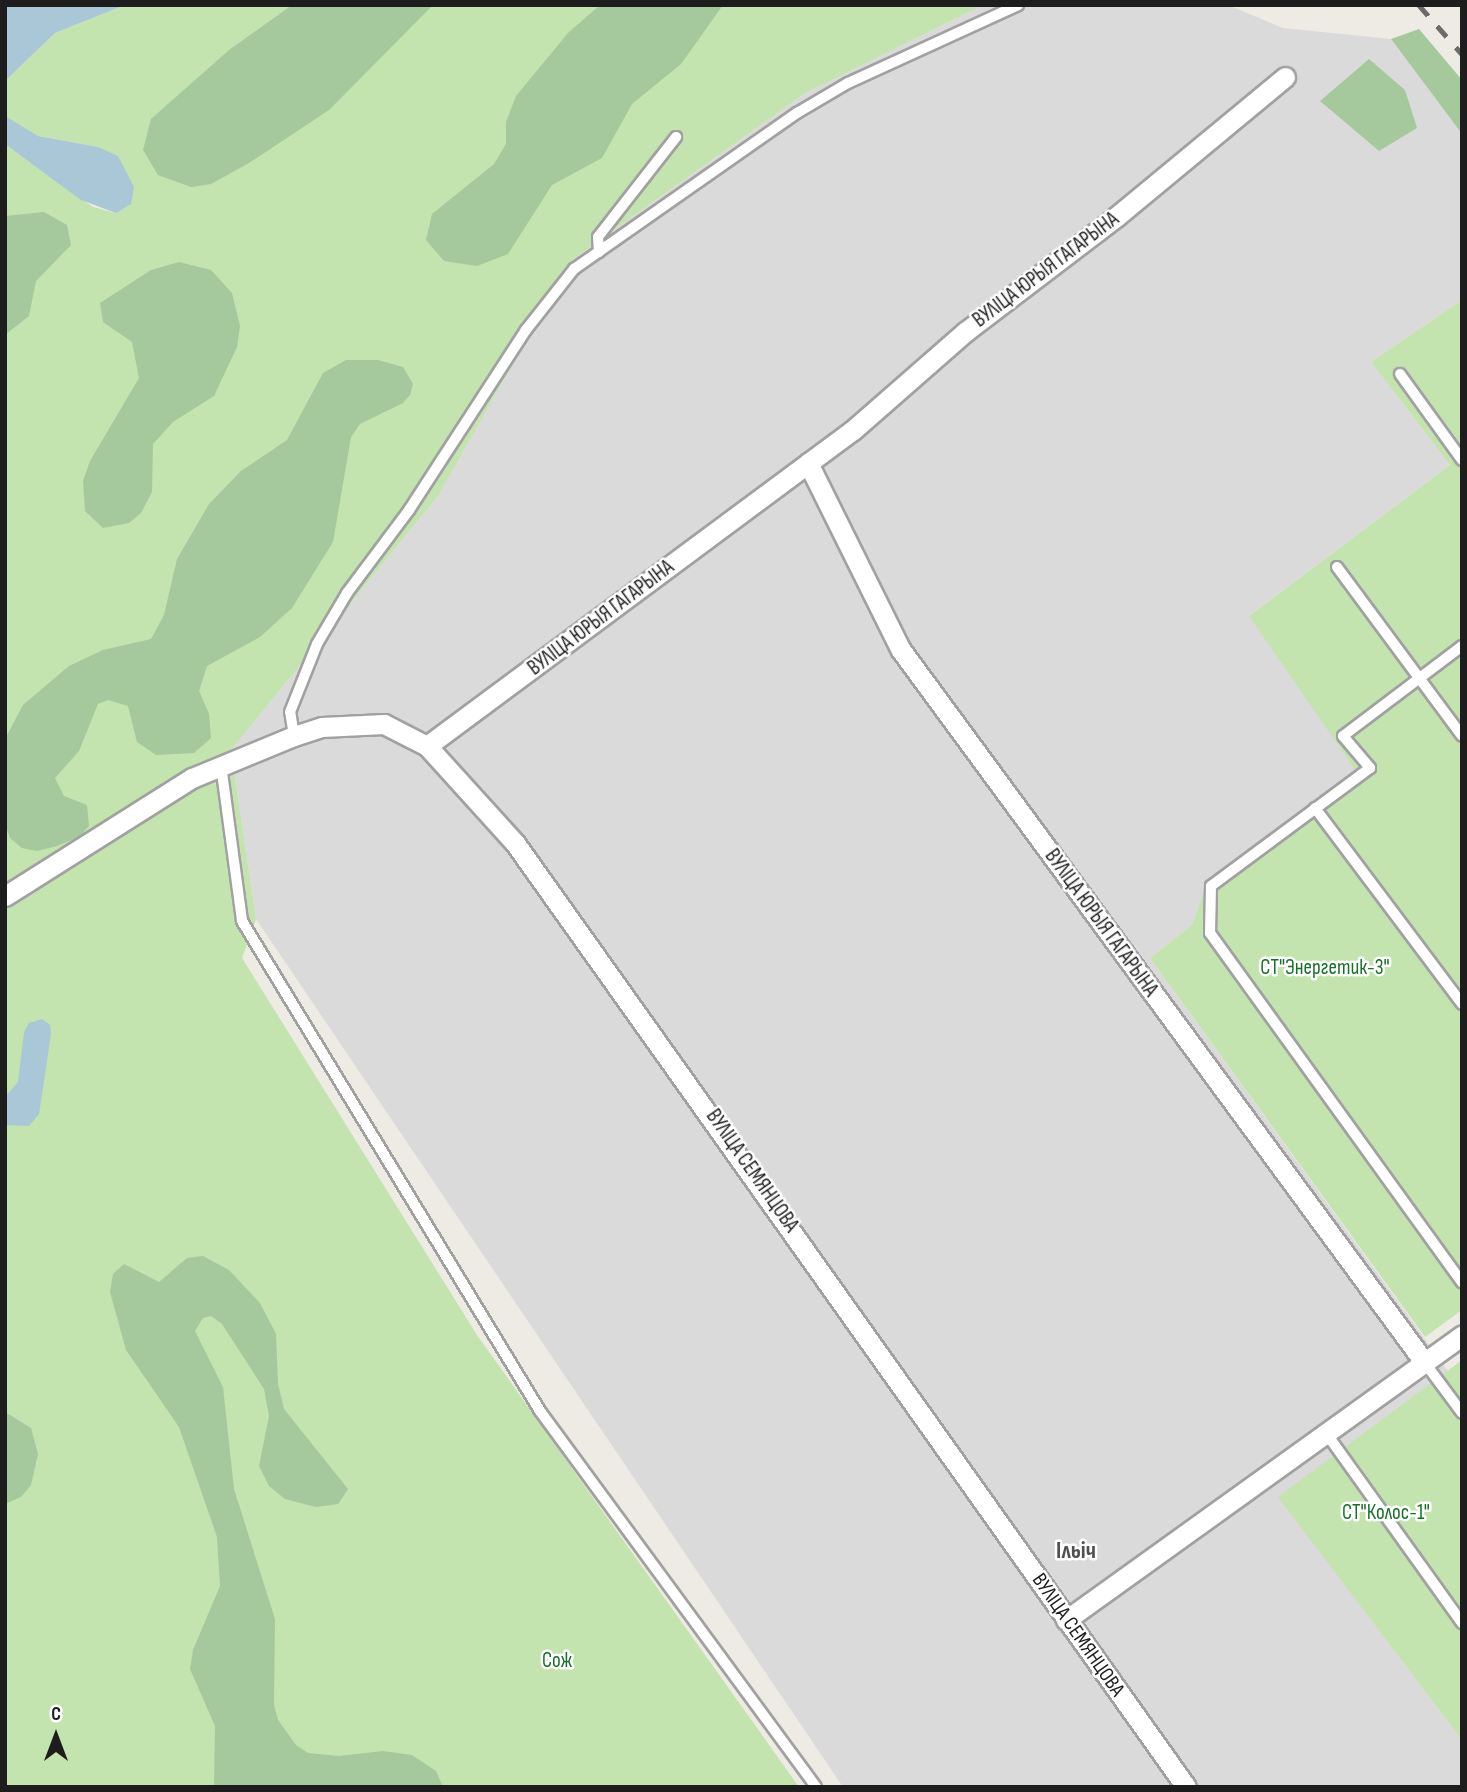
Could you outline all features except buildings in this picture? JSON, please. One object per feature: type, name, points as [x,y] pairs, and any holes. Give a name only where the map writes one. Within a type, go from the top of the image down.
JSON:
[{"type":"street","name":"ВУЛІЦА ЮРЫЯ ГАГАРЫНА","points":[[426,747],[808,463],[1285,77]]},
{"type":"street","name":"ВУЛІЦА ЮРЫЯ ГАГАРЫНА","points":[[808,463],[901,650],[1425,1363]]},
{"type":"street","name":"ВУЛІЦА СЕМЯНЦОВА","points":[[9,892],[221,764],[294,736],[323,727],[384,724],[426,747],[515,843],[1186,1787]]},
{"type":"street","points":[[1066,1620],[1425,1363],[1460,1342]]},
{"type":"lane","points":[[294,736],[290,712],[317,644],[347,593],[409,510],[552,293],[598,252],[827,95],[1013,6]]},
{"type":"lane","points":[[598,252],[598,237],[676,137]]},
{"type":"lane","points":[[1401,374],[1462,460]]},
{"type":"lane","points":[[1337,567],[1462,736]]},
{"type":"lane","points":[[1462,646],[1343,736],[1370,768],[1211,886],[1210,933],[1462,1283]]},
{"type":"lane","points":[[221,764],[246,927],[540,1411],[816,1787]]},
{"type":"lane","points":[[1315,808],[1462,1004]]},
{"type":"lane","points":[[1425,1363],[1462,1413]]},
{"type":"lane","points":[[1326,1433],[1462,1623]]},
{"type":"shaded area","points":[[983,5],[1228,5],[1283,28],[1391,39],[1462,134],[1462,300],[1371,362],[1450,465],[1250,615],[1357,771],[1206,886],[1192,925],[1150,958],[1448,1371],[1279,1497],[1462,1740],[1462,1787],[843,1787],[256,919],[231,750],[438,496],[572,260],[804,94]]},
{"type":"green space","name":"Сож","points":[[125,5],[983,5],[804,94],[572,260],[438,496],[231,750],[256,919],[242,958],[477,1335],[799,1787],[5,1787],[5,144],[93,207],[116,213],[98,147],[38,136],[15,126],[5,116],[5,81],[55,33]]},
{"type":"green space","points":[[292,5],[433,5],[329,110],[249,163],[211,184],[191,187],[158,175],[143,150],[151,119],[229,50]]},
{"type":"green space","points":[[600,5],[723,5],[681,64],[632,104],[602,158],[552,185],[508,254],[477,266],[444,261],[426,240],[432,214],[494,164],[506,144],[506,122],[516,96],[568,33]]},
{"type":"green space","points":[[1419,29],[1462,80],[1462,134],[1391,39]]},
{"type":"green space","points":[[1369,59],[1405,90],[1417,128],[1379,151],[1320,101]]},
{"type":"green space","points":[[44,212],[67,225],[71,245],[36,281],[29,316],[5,335],[5,216]]},
{"type":"green space","points":[[179,262],[211,270],[232,293],[240,326],[237,347],[214,396],[173,422],[153,444],[152,492],[141,513],[129,523],[103,528],[85,511],[83,481],[90,461],[139,378],[132,342],[103,322],[100,303],[151,270]]},
{"type":"green space","name":"СТ\"Энергетик-3\"","points":[[1462,300],[1462,1310],[1425,1337],[1150,958],[1192,925],[1206,886],[1356,771],[1249,616],[1450,465],[1371,362]]},
{"type":"green space","points":[[346,360],[378,360],[403,367],[413,384],[410,395],[403,403],[360,424],[351,437],[333,542],[292,608],[260,637],[207,666],[199,691],[209,714],[211,738],[194,753],[156,755],[137,742],[128,706],[108,700],[98,704],[79,751],[55,778],[64,796],[87,805],[89,826],[79,837],[57,846],[37,851],[22,848],[10,838],[5,824],[5,739],[23,705],[69,666],[103,650],[151,639],[164,615],[177,559],[209,504],[241,471],[287,440],[323,373]]},
{"type":"green space","points":[[203,1256],[229,1270],[260,1303],[276,1334],[278,1384],[284,1409],[348,1489],[338,1504],[316,1507],[285,1499],[269,1486],[259,1466],[269,1416],[264,1389],[222,1324],[211,1316],[203,1318],[195,1331],[223,1387],[234,1489],[275,1619],[274,1705],[278,1720],[296,1745],[308,1753],[339,1756],[383,1751],[412,1755],[436,1771],[443,1787],[214,1787],[215,1726],[190,1669],[193,1650],[220,1586],[217,1537],[179,1427],[126,1350],[110,1292],[113,1274],[124,1264],[159,1282],[187,1258]]},
{"type":"green space","name":"СТ\"Колос-1\"","points":[[1462,1360],[1462,1740],[1278,1497]]},
{"type":"green space","points":[[5,1412],[31,1428],[38,1454],[31,1485],[21,1497],[5,1504]]},
{"type":"water","points":[[5,5],[125,5],[55,33],[5,81]]},
{"type":"water","points":[[5,116],[38,136],[98,147],[118,156],[134,187],[131,204],[116,213],[81,200],[5,144]]},
{"type":"water","points":[[42,1019],[50,1025],[51,1034],[39,1114],[29,1126],[5,1125],[5,1097],[18,1082],[24,1032],[29,1023]]},
{"type":"railway","points":[[1419,5],[1462,54]]},
{"type":"district","name":"Ільіч","points":[[1076,1551]]}]
